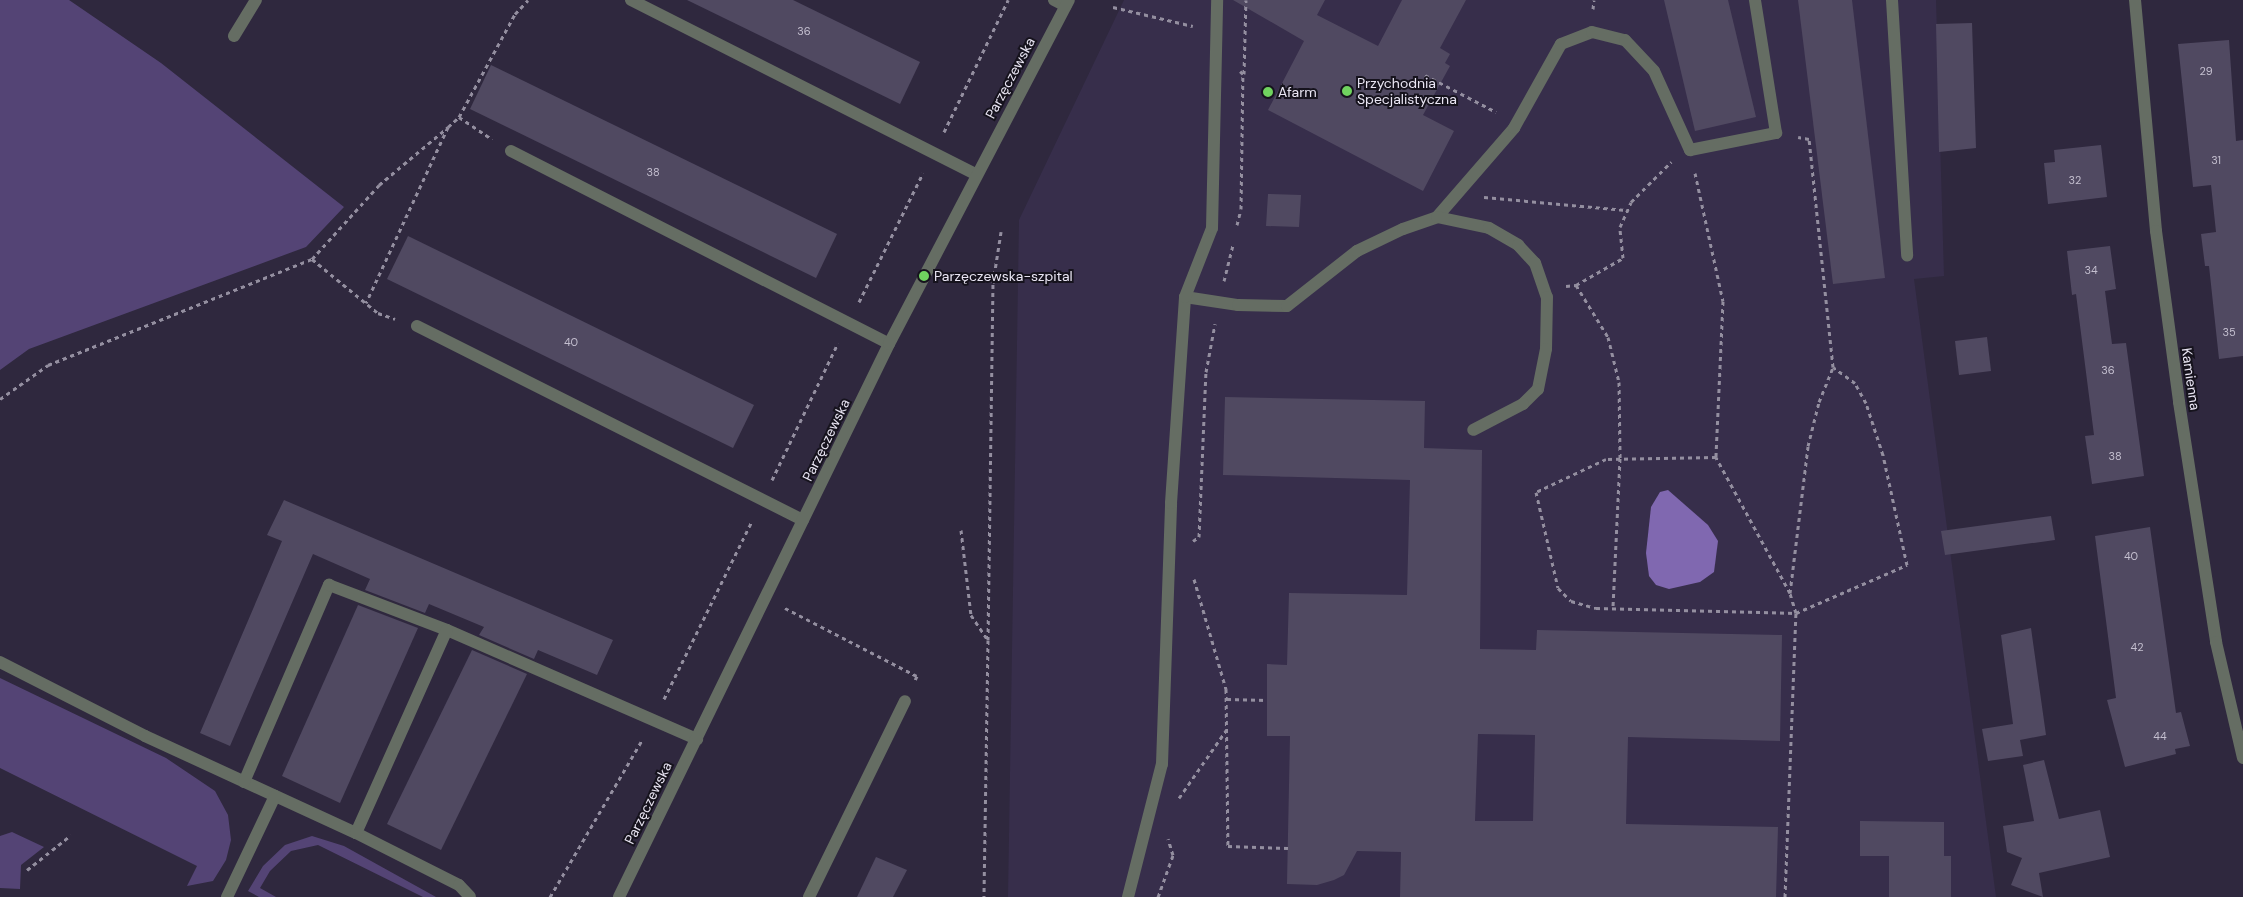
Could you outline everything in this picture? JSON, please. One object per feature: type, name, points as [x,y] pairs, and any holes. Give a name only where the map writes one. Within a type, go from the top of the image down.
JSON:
[{"type":"street","points":[[234,36],[256,0]]},
{"type":"street","points":[[631,0],[975,174]]},
{"type":"street","points":[[1054,0],[1068,3]]},
{"type":"street","points":[[1128,897],[1162,764],[1171,503],[1185,297],[1212,228],[1217,0]]},
{"type":"street","points":[[1185,297],[1219,302],[1287,306],[1357,251],[1437,217],[1458,195],[1517,123],[1561,44],[1592,32],[1625,40],[1654,71],[1690,150],[1776,133],[1755,0]]},
{"type":"street","points":[[1892,0],[1907,256]]},
{"type":"street","name":"Kamienna","points":[[2136,0],[2156,231],[2179,402],[2216,642],[2243,758]]},
{"type":"street","name":"Parzęczewska","points":[[619,897],[889,344],[975,174],[1068,3]]},
{"type":"street","points":[[511,151],[889,344]]},
{"type":"street","points":[[1437,217],[1489,228],[1518,245],[1535,263],[1545,287],[1546,349],[1538,389],[1523,404],[1473,430]]},
{"type":"street","points":[[417,326],[803,520]]},
{"type":"street","points":[[244,782],[329,585],[447,630],[655,719],[697,739]]},
{"type":"street","points":[[356,833],[447,630]]},
{"type":"street","points":[[0,662],[244,782],[356,833],[459,885],[470,897]]},
{"type":"street","points":[[809,897],[905,701]]},
{"type":"street","points":[[227,897],[275,796]]},
{"type":"path","points":[[0,399],[48,365],[312,259],[378,185],[459,117],[515,14],[528,0]]},
{"type":"path","points":[[550,897],[655,719],[1008,0]]},
{"type":"path","points":[[1188,550],[1199,537],[1206,372],[1219,302],[1241,209],[1246,0]]},
{"type":"path","points":[[1113,7],[1200,27],[1244,74]]},
{"type":"path","points":[[1425,75],[1517,123]]},
{"type":"path","points":[[459,117],[511,151]]},
{"type":"path","points":[[366,303],[448,127]]},
{"type":"path","points":[[1776,133],[1809,139],[1833,367],[1819,402],[1808,446],[1790,593]]},
{"type":"path","points":[[1545,287],[1576,285],[1624,258],[1620,227],[1628,210],[1671,162],[1690,150],[1723,301],[1716,457],[1790,593],[1796,613],[1785,897]]},
{"type":"path","points":[[1458,195],[1628,210]]},
{"type":"path","points":[[984,897],[993,283],[1001,232]]},
{"type":"path","points":[[312,259],[378,313],[417,326]]},
{"type":"path","points":[[1576,285],[1608,337],[1619,382],[1620,458],[1613,609]]},
{"type":"path","points":[[1716,457],[1606,459],[1536,492],[1558,588],[1571,601],[1613,609],[1796,613],[1907,565],[1883,455],[1866,404],[1855,383],[1833,367]]},
{"type":"path","points":[[961,530],[971,615],[988,640]]},
{"type":"path","points":[[1193,577],[1227,699],[1228,846],[1288,848]]},
{"type":"path","points":[[765,598],[917,676],[905,701]]},
{"type":"path","points":[[1227,699],[1267,700]]},
{"type":"path","points":[[1177,804],[1227,728]]},
{"type":"path","points":[[1158,897],[1173,855],[1166,829]]},
{"type":"path","points":[[27,870],[72,835]]},
{"type":"shaded area","points":[[0,0],[69,0],[161,63],[344,207],[306,247],[29,349],[0,370]]},
{"type":"shaded area","points":[[1124,0],[1936,0],[1944,276],[1914,279],[1996,897],[1008,897],[1019,220]]},
{"type":"shaded area","points":[[1668,490],[1708,525],[1718,541],[1714,572],[1700,582],[1669,589],[1656,585],[1649,576],[1646,553],[1651,507],[1660,492]]},
{"type":"shaded area","points":[[0,678],[166,758],[215,791],[228,815],[231,840],[226,860],[213,881],[187,886],[197,866],[0,768]]},
{"type":"shaded area","points":[[12,832],[44,847],[21,865],[20,889],[0,888],[0,836]]},
{"type":"shaded area","points":[[312,836],[344,846],[436,897],[423,897],[318,845],[291,851],[270,871],[260,888],[276,897],[259,897],[248,891],[263,866],[285,845]]},
{"type":"building","points":[[687,0],[793,0],[920,62],[900,104]]},
{"type":"building","name":"Przychodnia Specjalistyczna","points":[[1233,0],[1325,0],[1317,15],[1378,46],[1402,0],[1466,0],[1440,48],[1450,54],[1445,63],[1450,66],[1423,115],[1454,131],[1423,191],[1268,110],[1304,41]]},
{"type":"building","points":[[1664,0],[1728,0],[1756,117],[1695,131]]},
{"type":"building","points":[[1798,0],[1852,0],[1885,278],[1833,284]]},
{"type":"building","points":[[1972,23],[1976,148],[1939,152],[1936,24]]},
{"type":"building","points":[[2229,40],[2236,141],[2243,140],[2243,356],[2219,359],[2209,266],[2205,266],[2201,234],[2216,232],[2211,185],[2193,187],[2178,44]]},
{"type":"building","points":[[491,65],[837,234],[816,278],[470,109]]},
{"type":"building","points":[[2101,145],[2107,197],[2048,204],[2044,163],[2055,162],[2054,150]]},
{"type":"building","points":[[1268,194],[1301,195],[1299,227],[1266,226]]},
{"type":"building","points":[[408,236],[754,405],[733,448],[387,279]]},
{"type":"building","points":[[2110,246],[2116,289],[2105,291],[2112,344],[2126,343],[2144,476],[2092,484],[2085,436],[2094,435],[2076,294],[2072,295],[2067,251]]},
{"type":"building","points":[[1987,337],[1991,371],[1959,375],[1955,341]]},
{"type":"building","points":[[1225,397],[1425,401],[1424,448],[1482,450],[1480,649],[1536,650],[1537,630],[1782,635],[1780,741],[1628,737],[1626,824],[1778,827],[1776,897],[1400,897],[1401,852],[1357,851],[1344,875],[1334,880],[1317,885],[1287,884],[1290,736],[1267,736],[1267,664],[1287,665],[1289,593],[1407,595],[1410,480],[1223,475]],"holes":[[[1478,734],[1535,735],[1533,821],[1475,821]]]},
{"type":"building","points":[[284,500],[613,640],[597,675],[538,650],[534,659],[479,635],[484,627],[429,604],[425,613],[365,590],[370,579],[313,554],[230,746],[200,733],[282,541],[267,535]]},
{"type":"building","points":[[2051,516],[2055,540],[1945,555],[1941,531]]},
{"type":"building","points":[[2150,527],[2176,713],[2181,712],[2190,746],[2175,749],[2176,754],[2125,767],[2107,700],[2116,698],[2095,536]]},
{"type":"building","points":[[358,605],[418,628],[340,803],[282,776]]},
{"type":"building","points":[[2031,628],[2046,735],[2020,740],[2023,756],[1988,761],[1982,729],[2013,724],[2001,635]]},
{"type":"building","points":[[472,650],[527,674],[441,850],[387,824]]},
{"type":"building","points":[[2044,760],[2059,819],[2100,810],[2110,857],[2039,873],[2043,897],[2011,885],[2022,858],[2007,852],[2003,826],[2034,821],[2023,765]]},
{"type":"building","points":[[1860,821],[1944,822],[1944,856],[1951,856],[1951,897],[1889,897],[1889,856],[1860,856]]},
{"type":"building","points":[[876,857],[907,870],[893,897],[857,897]]},
{"type":"place","name":"Przychodnia Specjalistyczna","points":[[1347,91]]},
{"type":"place","name":"Afarm","points":[[1268,92]]},
{"type":"place","name":"Parzęczewska-szpital","points":[[924,276]]}]
